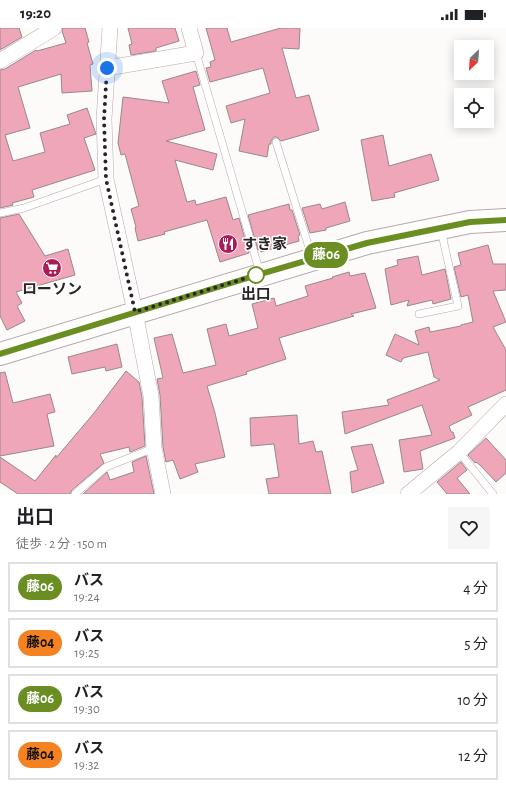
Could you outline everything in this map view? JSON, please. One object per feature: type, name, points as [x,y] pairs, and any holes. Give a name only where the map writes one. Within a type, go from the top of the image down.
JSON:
[{"type":"main road","points":[[0,354],[260,274],[367,243],[470,222],[506,220]]},
{"type":"street","points":[[0,61],[54,28]]},
{"type":"street","points":[[110,28],[104,119],[106,179],[135,312],[151,396],[154,448],[163,494]]},
{"type":"street","points":[[107,68],[196,52],[189,28]]},
{"type":"street","points":[[408,494],[459,452],[506,404]]},
{"type":"lane","points":[[196,52],[260,274]]},
{"type":"lane","points":[[276,142],[313,259]]},
{"type":"lane","points":[[0,213],[24,208],[106,179]]},
{"type":"lane","points":[[419,314],[458,306],[440,227]]},
{"type":"lane","points":[[75,494],[106,467],[154,448]]},
{"type":"lane","points":[[459,452],[493,494]]},
{"type":"building","points":[[0,28],[19,28],[22,37],[0,50]]},
{"type":"building","points":[[63,28],[85,28],[89,42],[87,43],[93,64],[90,65],[92,91],[62,93],[61,74],[18,87],[30,128],[5,135],[13,161],[45,152],[40,133],[70,124],[67,115],[87,108],[96,134],[84,138],[95,170],[32,190],[34,197],[0,208],[0,70],[5,69],[36,50],[37,51],[66,43],[62,31]]},
{"type":"building","points":[[128,28],[175,28],[179,41],[156,48],[156,51],[131,55],[129,45],[132,44]]},
{"type":"building","points":[[206,28],[227,28],[231,42],[281,28],[300,28],[299,49],[282,48],[296,98],[309,95],[319,130],[281,141],[277,137],[274,137],[271,144],[269,144],[267,157],[239,151],[245,119],[231,123],[226,106],[270,93],[263,68],[210,82],[206,68],[211,67],[210,62],[215,60]]},
{"type":"building","points":[[196,71],[200,85],[193,87],[205,130],[166,141],[217,154],[213,170],[175,160],[187,202],[195,200],[196,205],[226,197],[233,220],[239,218],[249,253],[220,262],[207,220],[138,241],[131,209],[139,206],[125,154],[121,155],[118,143],[123,97],[169,103],[162,81]]},
{"type":"building","points":[[383,135],[389,166],[431,154],[439,180],[394,193],[395,197],[372,201],[361,140]]},
{"type":"building","points":[[345,202],[350,221],[326,228],[326,230],[310,233],[302,208],[320,204],[322,209]]},
{"type":"building","points":[[289,204],[300,235],[298,236],[299,241],[261,252],[261,249],[258,250],[248,215]]},
{"type":"building","points":[[19,214],[45,256],[68,249],[75,275],[16,292],[22,303],[17,306],[25,321],[7,330],[0,316],[0,218]]},
{"type":"building","points":[[488,245],[493,264],[506,264],[506,290],[493,291],[506,322],[493,327],[506,350],[506,390],[468,407],[472,415],[449,426],[455,438],[420,451],[423,469],[404,472],[399,440],[432,435],[422,405],[345,434],[342,412],[389,405],[387,400],[440,380],[434,377],[428,352],[403,358],[401,362],[386,355],[395,334],[419,345],[415,331],[429,327],[430,332],[473,322],[468,295],[461,297],[454,267],[461,265],[458,253]]},
{"type":"building","points":[[418,256],[422,275],[445,269],[451,299],[433,304],[432,300],[407,306],[409,300],[391,305],[385,269],[398,265],[397,260]]},
{"type":"building","points":[[349,272],[350,276],[365,273],[376,308],[351,314],[354,316],[279,338],[286,359],[246,372],[247,374],[207,386],[225,457],[195,464],[198,472],[180,479],[173,460],[166,462],[163,447],[160,395],[157,379],[163,378],[154,338],[172,334],[183,373],[216,365],[207,329],[226,324],[229,336],[258,328],[252,304],[274,298],[276,306],[308,296],[305,286]]},
{"type":"building","points":[[117,344],[122,367],[106,371],[105,367],[72,374],[68,357]]},
{"type":"building","points":[[126,371],[139,382],[142,397],[145,446],[130,452],[129,447],[100,454],[104,463],[72,490],[70,494],[18,494],[0,482],[0,457],[35,481],[94,413]]},
{"type":"building","points":[[5,372],[13,403],[50,394],[55,412],[47,414],[54,446],[0,456],[0,373]]},
{"type":"building","points":[[297,415],[299,444],[313,441],[316,452],[322,451],[331,494],[269,494],[266,479],[279,477],[274,444],[251,446],[250,418]]},
{"type":"building","points":[[486,438],[506,460],[506,473],[496,482],[468,455]]},
{"type":"building","points":[[372,444],[384,483],[352,493],[350,472],[358,470],[351,447]]},
{"type":"building","points":[[146,456],[154,494],[83,494],[107,472],[110,480],[134,472],[132,462]]},
{"type":"building","points":[[461,462],[467,470],[457,478],[470,494],[447,494],[437,482]]},
{"type":"bus line","name":"藤06","points":[[0,354],[367,243],[470,222],[506,220]]},
{"type":"place","name":"すき家","points":[[228,244]]},
{"type":"place","name":"ローソン","points":[[52,268]]},
{"type":"place","name":"出口","points":[[256,275]]},
{"type":"route","points":[[107,68],[104,119],[106,179],[135,312],[256,275]]}]
